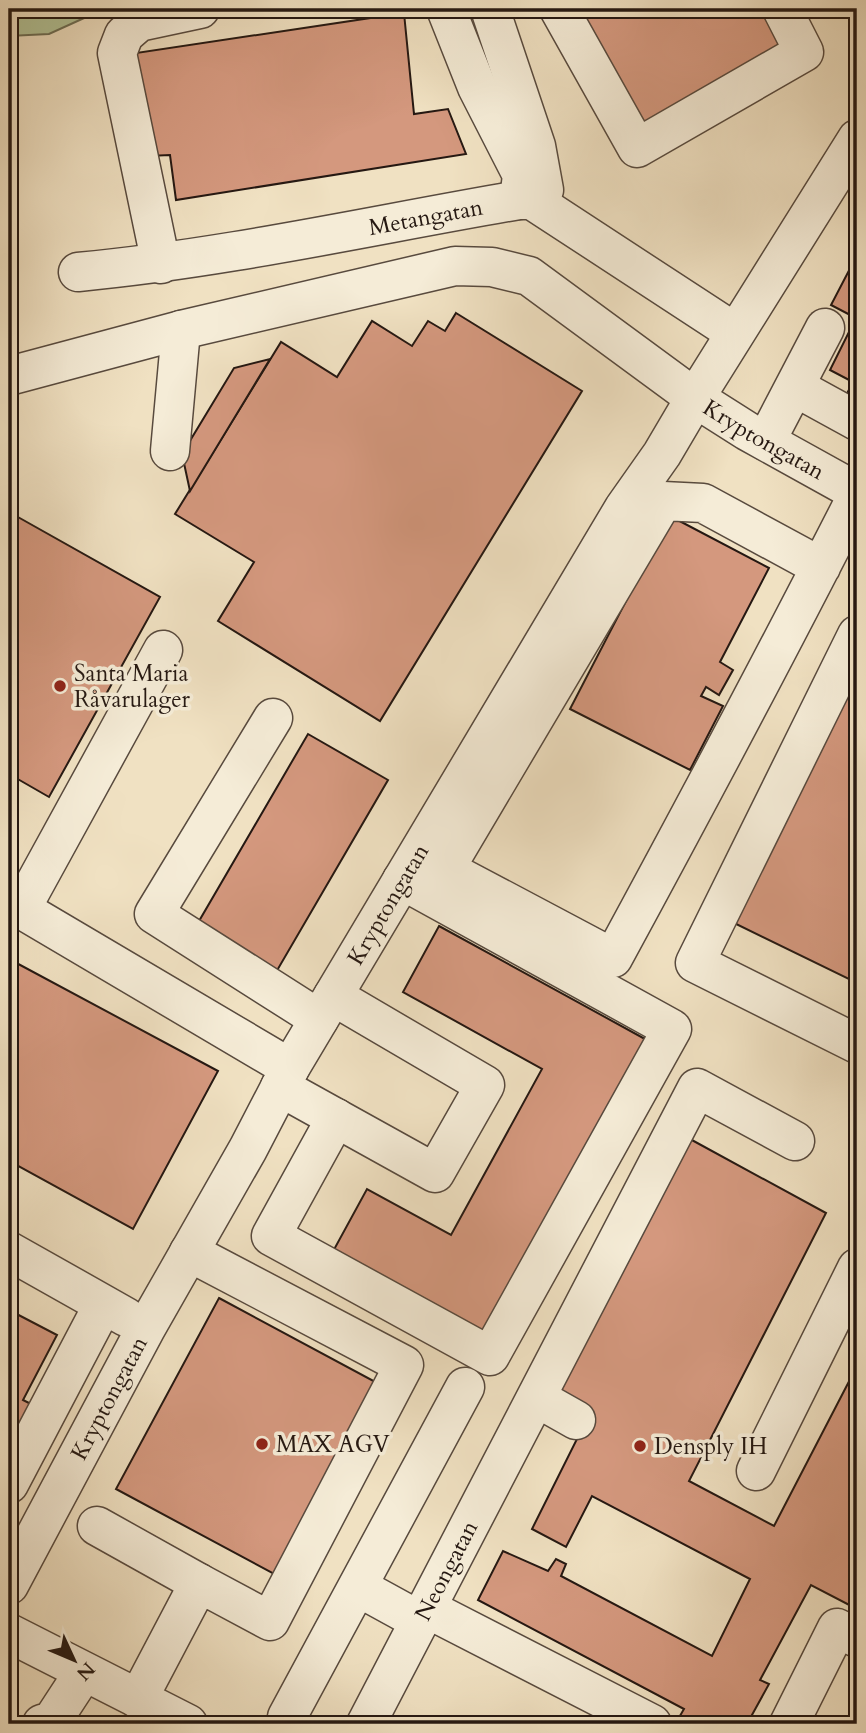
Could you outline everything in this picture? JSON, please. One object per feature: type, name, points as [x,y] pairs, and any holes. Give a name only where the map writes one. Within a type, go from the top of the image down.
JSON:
[{"type":"street","points":[[161,264],[117,53],[124,35],[139,22],[200,9]]},
{"type":"street","points":[[446,9],[477,87],[522,175],[530,202],[734,332]]},
{"type":"street","points":[[491,9],[536,146],[545,186],[530,202]]},
{"type":"street","points":[[559,9],[638,148],[804,52],[782,9]]},
{"type":"street","points":[[9,376],[181,330],[456,266],[492,267],[529,276],[695,398],[857,139]]},
{"type":"street","name":"Metangatan","points":[[78,272],[161,264],[530,202]]},
{"type":"street","points":[[766,441],[825,328]]},
{"type":"street","points":[[170,452],[181,330]]},
{"type":"street","points":[[795,387],[857,421]]},
{"type":"street","name":"Kryptongatan","points":[[9,1585],[146,1328],[285,1077],[624,508],[662,454],[695,398],[857,494]]},
{"type":"street","points":[[821,567],[703,503],[663,501],[445,869],[613,958],[749,707],[821,567],[857,494]]},
{"type":"street","points":[[857,635],[695,962],[857,1044]]},
{"type":"street","points":[[163,650],[15,906],[285,1077],[336,1118],[435,1173],[485,1085],[326,1007],[154,914],[273,718]]},
{"type":"street","points":[[336,1118],[271,1236],[490,1356],[672,1028],[402,880]]},
{"type":"street","name":"Neongatan","points":[[366,1724],[697,1088],[795,1142]]},
{"type":"street","points":[[9,1251],[146,1328]]},
{"type":"street","points":[[97,1526],[270,1620],[404,1364],[189,1252]]},
{"type":"street","points":[[756,1471],[857,1268]]},
{"type":"street","points":[[9,1484],[103,1305]]},
{"type":"street","points":[[287,1717],[466,1387]]},
{"type":"street","points":[[532,1407],[576,1420]]},
{"type":"street","points":[[138,1699],[199,1583]]},
{"type":"street","points":[[358,1587],[652,1724]]},
{"type":"street","points":[[789,1724],[837,1628],[857,1638]]},
{"type":"street","points":[[9,1633],[188,1724]]},
{"type":"street","points":[[42,1724],[52,1721],[85,1672]]},
{"type":"green space","points":[[9,9],[104,9],[49,34],[9,36]]},
{"type":"building","points":[[574,9],[767,9],[790,56],[636,137]]},
{"type":"building","points":[[404,13],[414,114],[448,109],[466,154],[176,200],[170,155],[148,156],[136,53]]},
{"type":"building","points":[[856,257],[857,415],[840,407],[853,382],[830,370],[856,318],[831,305]]},
{"type":"building","points":[[456,313],[582,391],[380,721],[218,621],[254,562],[175,514],[281,342],[337,377],[372,321],[412,346],[428,321],[445,331]]},
{"type":"building","points":[[270,359],[190,491],[182,454],[234,368]]},
{"type":"building","name":"Santa Maria Råvarulager","points":[[9,512],[160,597],[49,797],[9,774]]},
{"type":"building","points":[[670,516],[769,568],[720,662],[733,670],[719,695],[706,687],[701,696],[723,706],[690,770],[570,709]]},
{"type":"building","points":[[857,659],[857,983],[730,921]]},
{"type":"building","points":[[308,734],[388,780],[275,974],[195,928]]},
{"type":"building","points":[[439,926],[645,1039],[481,1338],[331,1255],[367,1189],[451,1235],[542,1069],[403,992]]},
{"type":"building","points":[[9,959],[218,1071],[133,1229],[9,1161]]},
{"type":"building","name":"Densply IH","points":[[690,1139],[826,1213],[689,1481],[774,1526],[857,1366],[857,1609],[811,1585],[760,1680],[769,1684],[747,1724],[684,1724],[677,1721],[684,1709],[478,1600],[503,1551],[548,1571],[556,1559],[566,1564],[561,1576],[712,1656],[750,1579],[592,1496],[566,1547],[532,1529],[591,1411],[561,1394],[558,1377]]},
{"type":"building","name":"MAX AGV","points":[[219,1298],[407,1399],[304,1590],[116,1489]]},
{"type":"building","points":[[9,1310],[57,1335],[23,1400],[31,1404],[20,1424],[10,1419],[9,1422]]},
{"type":"place","name":"Santa Maria Råvarulager","points":[[60,686]]},
{"type":"place","name":"MAX AGV","points":[[262,1444]]},
{"type":"place","name":"Densply IH","points":[[640,1446]]}]
